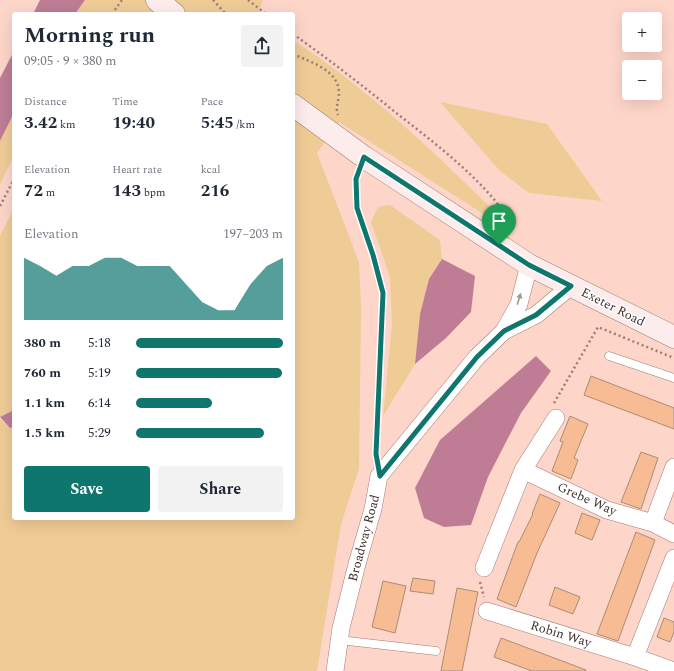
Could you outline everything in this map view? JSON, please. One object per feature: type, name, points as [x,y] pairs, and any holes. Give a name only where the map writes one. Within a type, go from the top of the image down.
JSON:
[{"type":"street","points":[[158,0],[172,12]]},
{"type":"street","name":"Exeter Road","points":[[295,106],[364,157],[529,265],[674,337]]},
{"type":"street","name":"Broadway Road","points":[[334,671],[339,640],[356,564],[373,509],[380,476],[477,357],[504,331],[519,304],[529,265]]},
{"type":"street","name":"Broadway Road","points":[[504,331],[536,315],[571,286]]},
{"type":"street","points":[[484,568],[523,470],[556,418]]},
{"type":"street","points":[[674,467],[653,523],[674,534]]},
{"type":"street","name":"Grebe Way","points":[[523,470],[607,510],[653,523]]},
{"type":"street","points":[[635,657],[674,558]]},
{"type":"street","name":"Robin Way","points":[[487,611],[635,657],[674,671]]},
{"type":"lane","points":[[609,356],[674,378]]},
{"type":"lane","points":[[339,640],[436,651]]},
{"type":"path","points":[[113,12],[122,0]]},
{"type":"path","points":[[213,0],[224,12]]},
{"type":"path","points":[[248,0],[263,12]]},
{"type":"path","points":[[295,35],[343,69],[436,143],[498,202],[510,220],[499,245]]},
{"type":"path","points":[[295,55],[332,74],[337,81],[339,93],[336,110],[341,121],[334,135]]},
{"type":"path","points":[[364,157],[356,179],[357,208],[373,255],[383,293],[376,454],[380,476]]},
{"type":"path","points":[[0,206],[12,183]]},
{"type":"path","points":[[598,327],[674,358]]},
{"type":"shaded area","points":[[40,0],[85,0],[76,12],[34,12]]},
{"type":"shaded area","points":[[85,0],[263,0],[259,12],[76,12]]},
{"type":"shaded area","points":[[295,41],[347,78],[398,120],[493,210],[488,217],[339,122],[317,153],[359,262],[361,309],[359,469],[341,524],[317,671],[0,671],[0,419],[10,428],[12,428],[12,520],[295,520]]},
{"type":"shaded area","points":[[12,55],[12,117],[0,141],[0,78]]},
{"type":"shaded area","points":[[440,102],[547,124],[602,201],[529,193],[500,171]]},
{"type":"shaded area","points":[[12,117],[12,160],[0,184],[0,141]]},
{"type":"shaded area","points":[[390,205],[440,240],[442,259],[429,279],[420,314],[415,364],[383,416],[392,325],[390,277],[371,222],[378,207]]},
{"type":"shaded area","points":[[12,212],[12,411],[0,417],[0,236]]},
{"type":"shaded area","points":[[442,259],[475,276],[471,312],[446,338],[415,364],[420,314],[429,279]]},
{"type":"shaded area","points":[[536,356],[551,371],[521,413],[488,477],[471,525],[444,527],[424,518],[415,488],[440,440]]},
{"type":"shaded area","points":[[12,411],[12,428],[10,428],[0,417]]},
{"type":"building","points":[[591,376],[674,408],[674,429],[584,395]]},
{"type":"building","points":[[570,416],[588,424],[574,458],[578,460],[571,479],[552,471],[563,442],[560,441]]},
{"type":"building","points":[[641,452],[658,458],[641,509],[621,502]]},
{"type":"building","points":[[540,494],[560,503],[537,553],[516,607],[497,599],[518,542],[533,514]]},
{"type":"building","points":[[582,513],[600,520],[592,540],[575,533]]},
{"type":"building","points":[[636,532],[655,540],[618,641],[597,634]]},
{"type":"building","points":[[413,578],[435,581],[433,594],[410,591]]},
{"type":"building","points":[[383,581],[406,586],[395,633],[372,627]]},
{"type":"building","points":[[555,587],[580,597],[573,614],[549,605]]},
{"type":"building","points":[[457,588],[478,592],[462,671],[441,671]]},
{"type":"building","points":[[664,618],[674,622],[674,632],[670,642],[657,637]]},
{"type":"building","points":[[501,638],[586,671],[532,671],[494,657]]},
{"type":"route","points":[[364,157],[499,245],[529,265],[571,286],[536,315],[504,331],[477,357],[380,476],[376,454],[383,293],[373,255],[357,208],[356,179],[364,157]]}]
